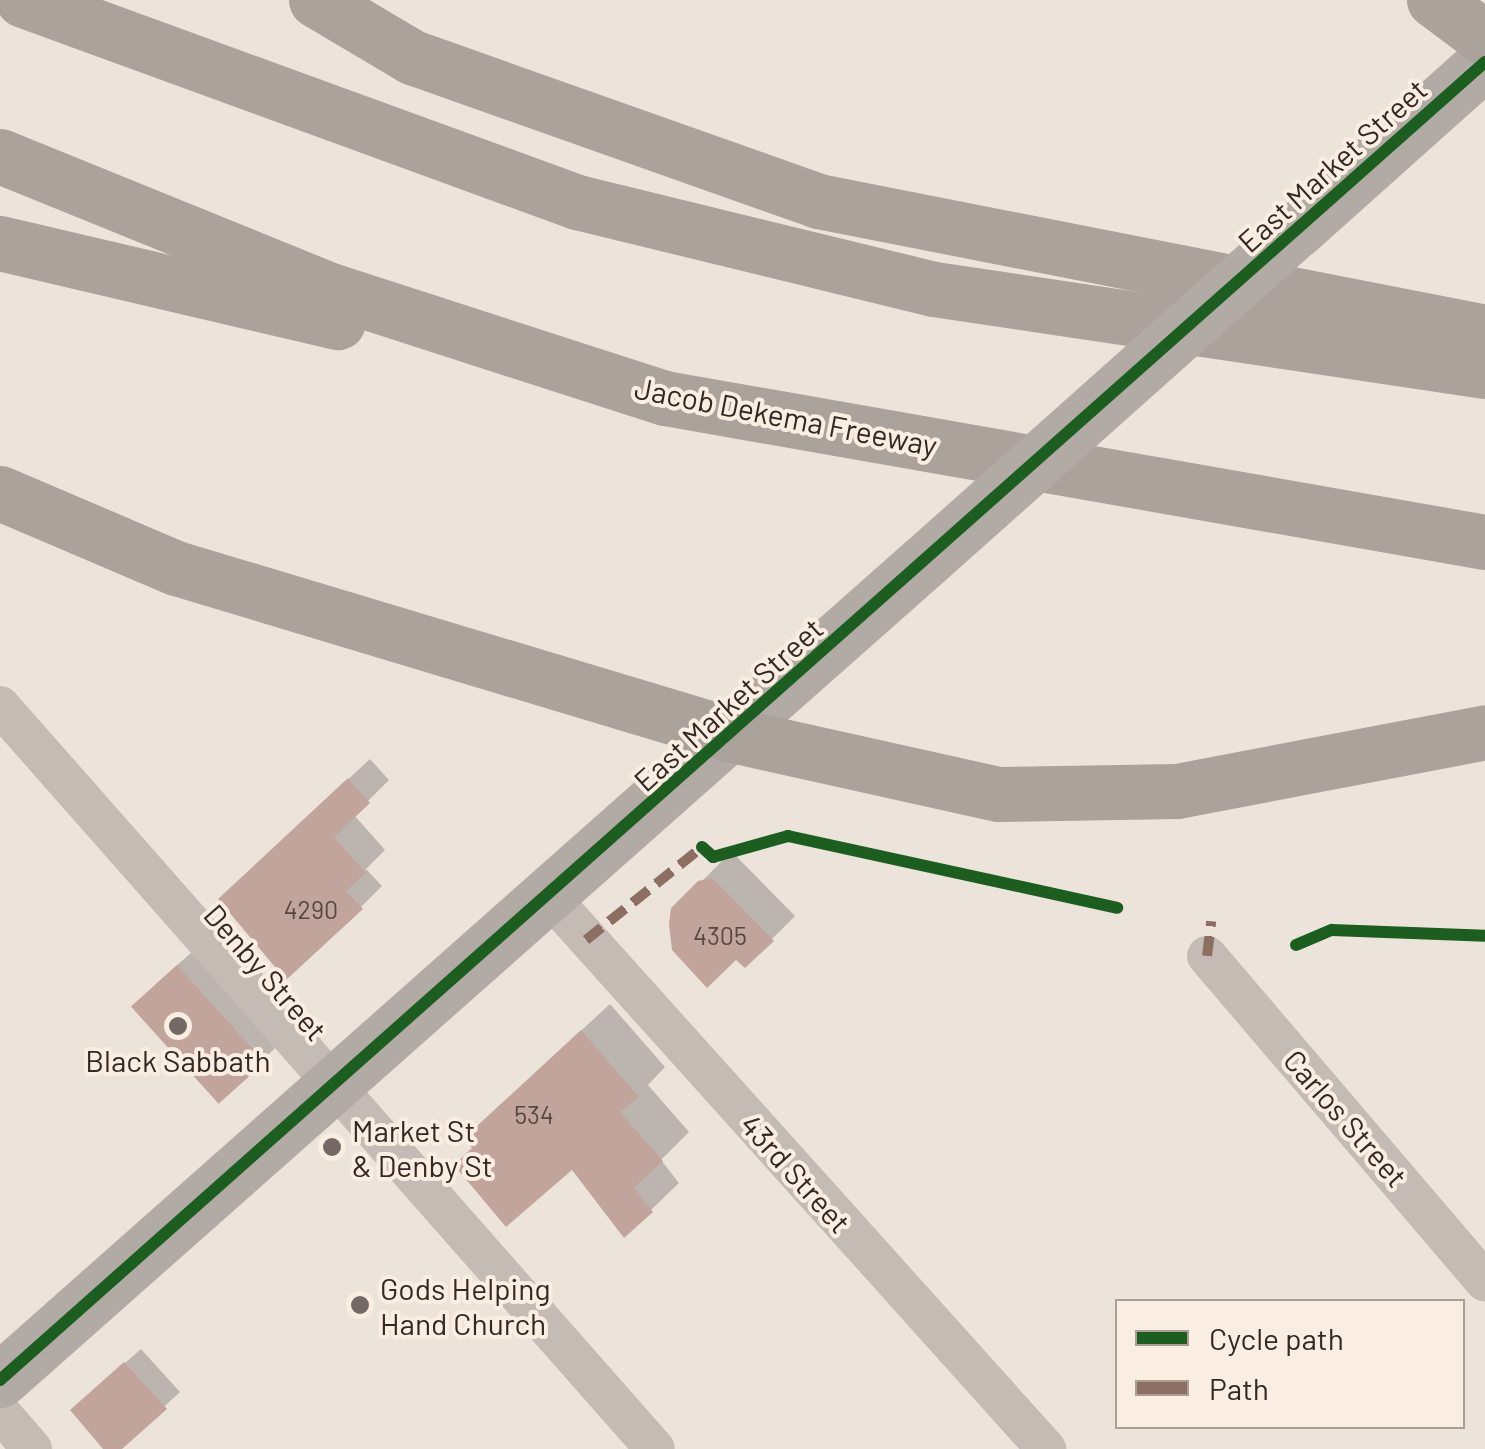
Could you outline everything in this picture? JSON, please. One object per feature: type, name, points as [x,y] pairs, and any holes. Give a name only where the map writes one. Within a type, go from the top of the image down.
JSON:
[{"type":"highway","points":[[22,0],[577,202],[934,289],[1485,371]]},
{"type":"highway","points":[[316,0],[412,57],[818,201],[1485,332]]},
{"type":"highway","points":[[1434,0],[1485,38]]},
{"type":"highway","name":"Jacob Dekema Freeway","points":[[0,156],[330,290],[665,398],[1485,542]]},
{"type":"highway","points":[[0,243],[665,398]]},
{"type":"highway","points":[[0,493],[176,568],[732,735],[999,794],[1177,791],[1485,732]]},
{"type":"main road","name":"East Market Street","points":[[0,1380],[732,735],[1485,62]]},
{"type":"street","name":"Denby Street","points":[[0,706],[655,1449]]},
{"type":"street","name":"43rd Street","points":[[548,896],[1046,1449]]},
{"type":"street","name":"Carlos Street","points":[[1207,956],[1485,1281]]},
{"type":"street","points":[[0,1412],[32,1449]]},
{"type":"building","points":[[348,778],[370,803],[334,837],[366,873],[346,891],[363,909],[286,980],[218,899]]},
{"type":"building","points":[[712,878],[774,941],[745,968],[736,960],[707,988],[672,950],[669,925],[671,908],[698,881]]},
{"type":"building","points":[[177,965],[265,1062],[219,1104],[131,1006]]},
{"type":"building","points":[[581,1030],[639,1097],[620,1112],[663,1161],[634,1188],[653,1212],[624,1238],[572,1170],[506,1227],[454,1165],[472,1148],[464,1138]]},
{"type":"building","points":[[124,1362],[167,1409],[122,1449],[103,1449],[70,1410]]},
{"type":"marked path","points":[[586,940],[702,847],[709,853]]},
{"type":"marked path","points":[[1207,956],[1211,921]]},
{"type":"cycle path","points":[[0,1380],[1485,62]]},
{"type":"cycle path","points":[[702,847],[713,857],[788,836],[1117,908]]},
{"type":"cycle path","points":[[1296,945],[1332,930],[1485,936]]},
{"type":"place","name":"Black Sabbath","points":[[178,1026]]},
{"type":"place","name":"Market St & Denby St","points":[[332,1147]]},
{"type":"place","name":"Gods Helping Hand Church","points":[[360,1305]]}]
